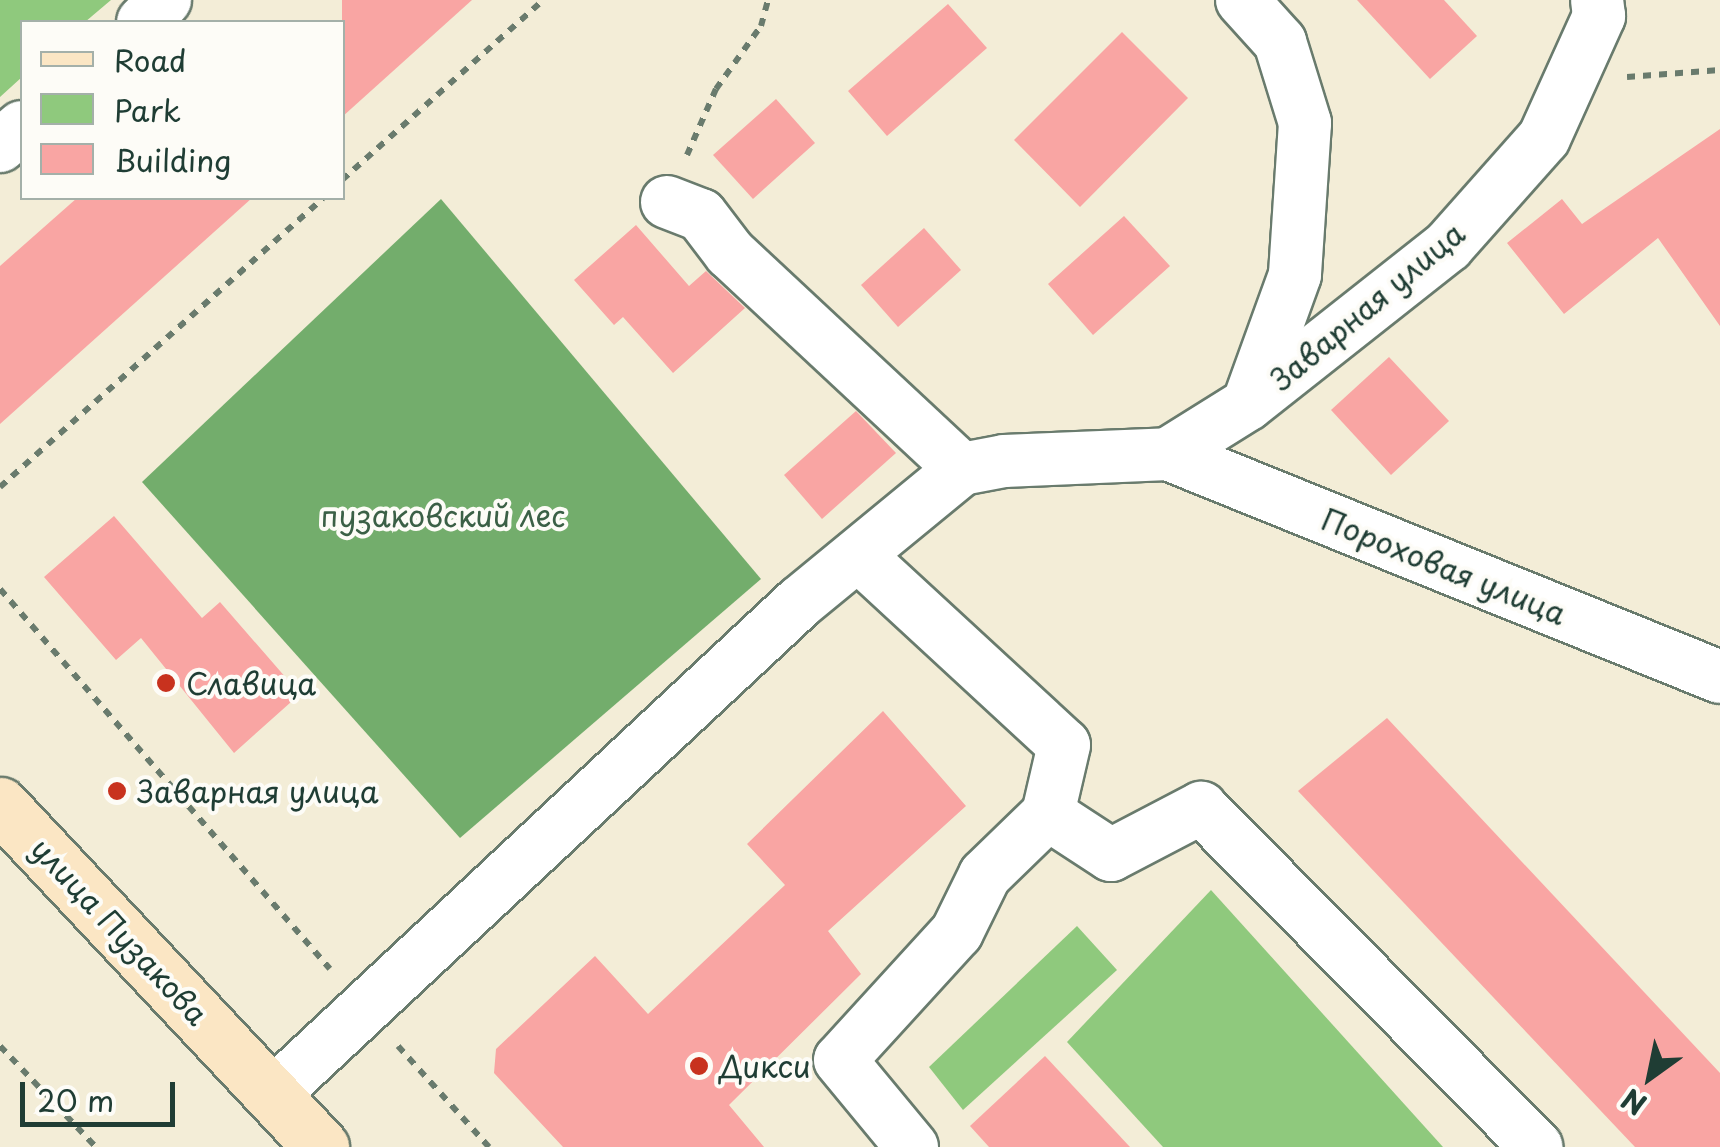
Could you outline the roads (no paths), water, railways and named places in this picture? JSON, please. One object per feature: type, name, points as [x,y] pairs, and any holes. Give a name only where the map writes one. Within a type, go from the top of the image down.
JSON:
[{"type":"street","points":[[144,20],[165,0]]},
{"type":"street","name":"Заварная улица","points":[[1242,0],[1280,42],[1305,123],[1295,275],[1248,404]]},
{"type":"street","name":"Заварная улица","points":[[272,1094],[858,554],[962,469],[1004,461],[1168,454],[1248,404],[1448,246],[1544,138],[1599,16],[1596,0]]},
{"type":"street","points":[[0,146],[20,129]]},
{"type":"street","points":[[667,202],[701,215],[730,253],[962,469]]},
{"type":"street","name":"Пороховая улица","points":[[1168,454],[1720,677]]},
{"type":"street","points":[[858,554],[1064,745],[1048,814],[985,875],[957,932],[840,1060],[912,1147]]},
{"type":"street","name":"улица Пузакова","points":[[0,804],[321,1147]]},
{"type":"street","points":[[1048,814],[1111,855],[1201,808],[1537,1147]]},
{"type":"place","name":"Славица","points":[[166,683]]},
{"type":"place","name":"Заварная улица","points":[[117,791]]},
{"type":"place","name":"Дикси","points":[[699,1066]]},
{"type":"park label","name":"пузаковский лес","points":[[443,515]]}]
